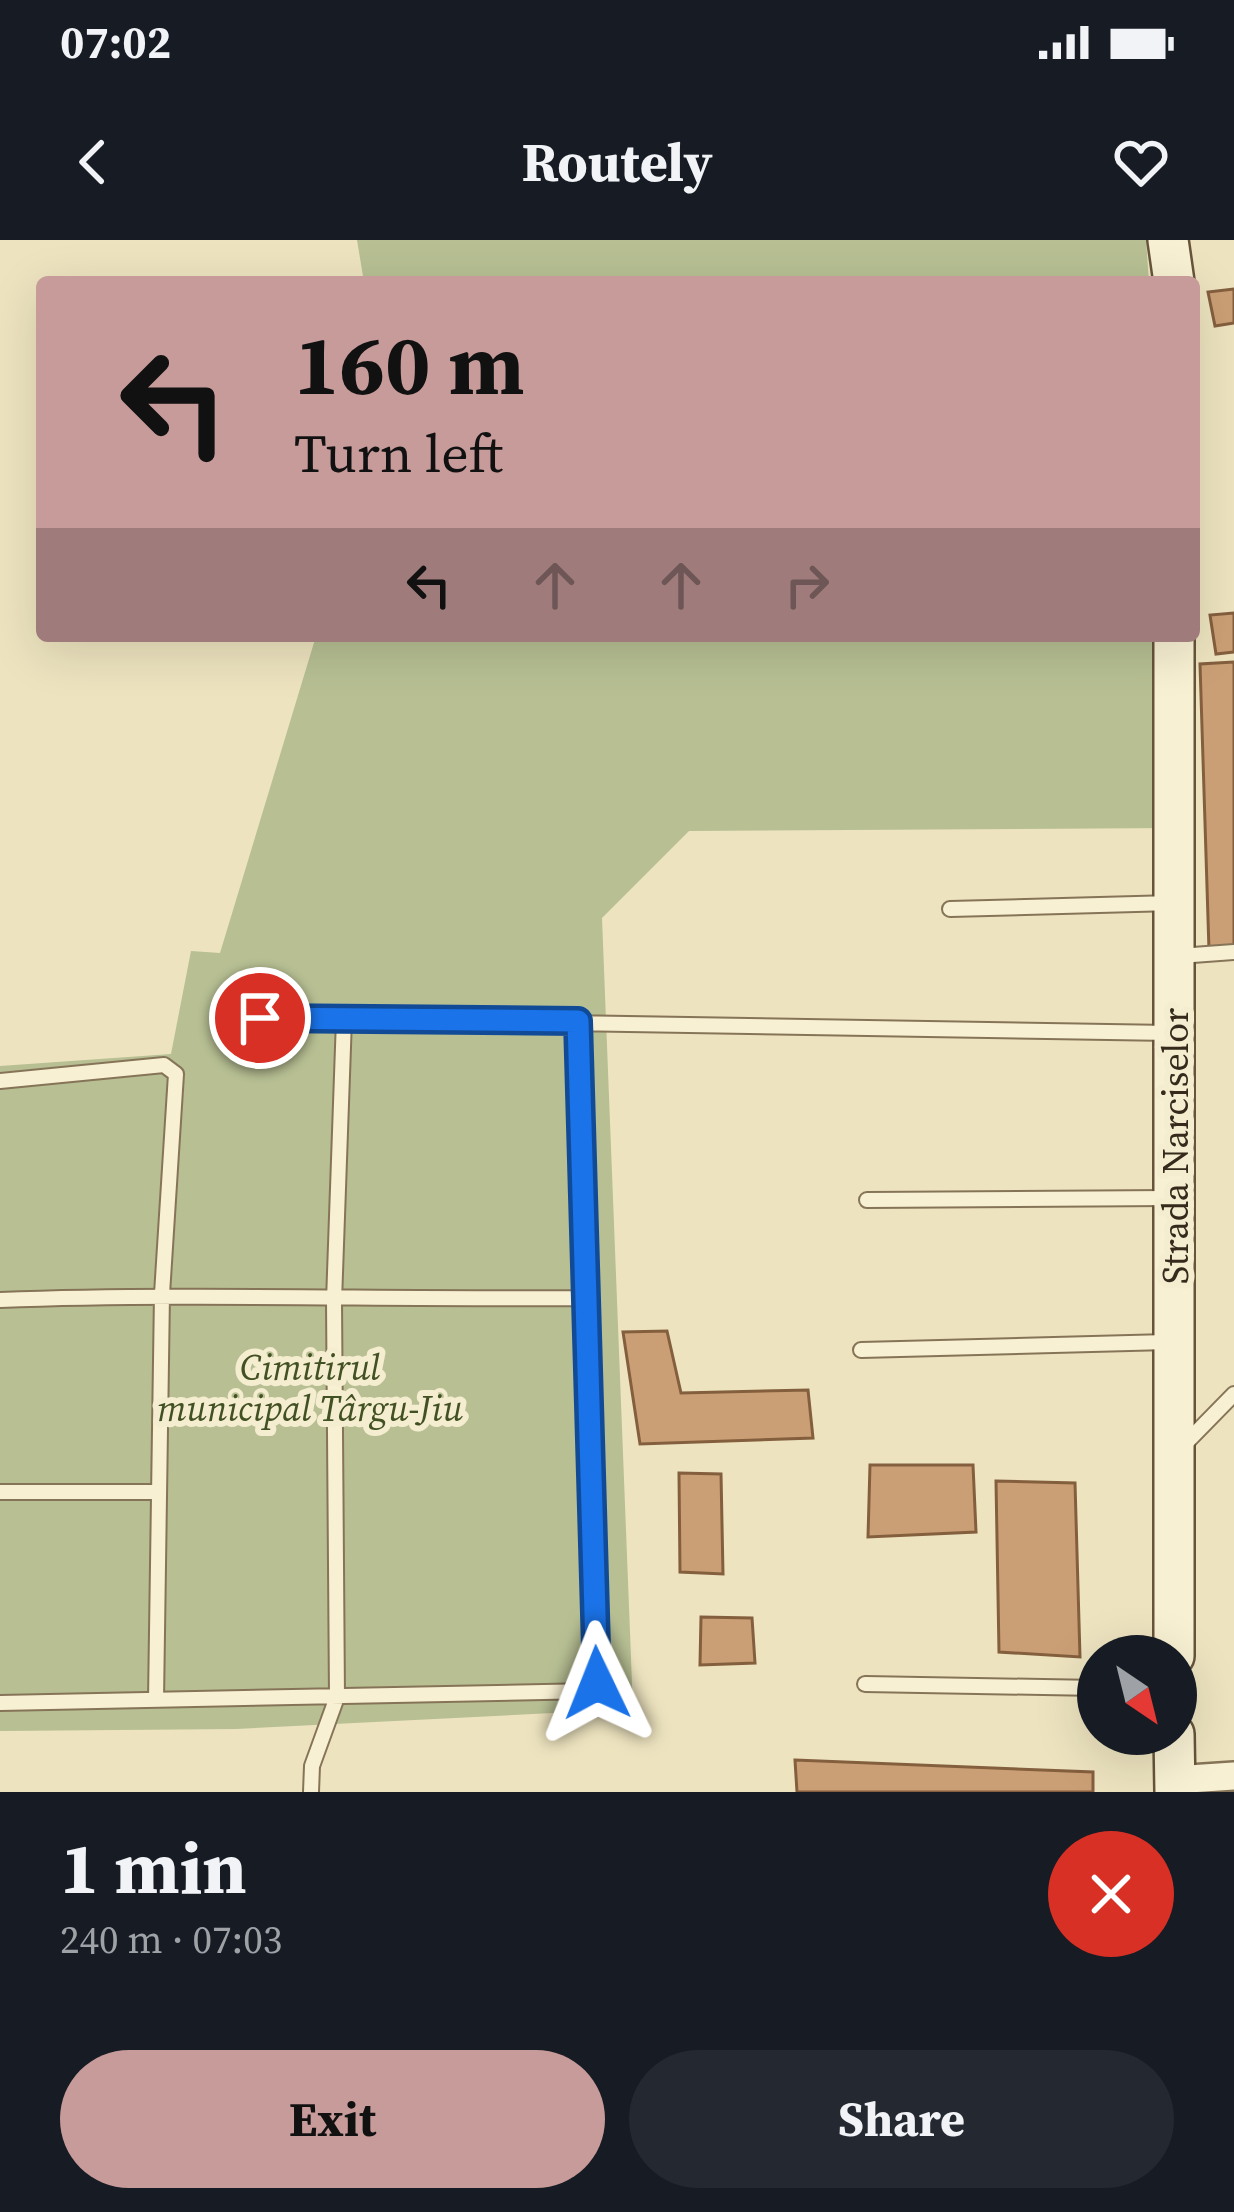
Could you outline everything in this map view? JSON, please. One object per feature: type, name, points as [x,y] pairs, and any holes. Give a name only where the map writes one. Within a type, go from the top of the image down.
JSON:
[{"type":"main road","points":[[1168,240],[1170,276]]},
{"type":"main road","name":"Strada Narciselor","points":[[1174,642],[1178,1452],[1174,1635]]},
{"type":"main road","points":[[1174,1755],[1174,1786]]},
{"type":"street","points":[[1174,1786],[1234,1776]]},
{"type":"lane","points":[[950,909],[1174,902]]},
{"type":"lane","points":[[1174,957],[1234,952]]},
{"type":"lane","points":[[260,1018],[1175,1033]]},
{"type":"lane","points":[[311,1792],[312,1766],[337,1697],[334,1301],[344,1018]]},
{"type":"lane","points":[[0,1703],[592,1691],[597,1683],[578,1021]]},
{"type":"lane","points":[[0,1082],[172,1067],[176,1074],[162,1294],[156,1700]]},
{"type":"lane","points":[[867,1200],[1174,1198]]},
{"type":"lane","points":[[0,1300],[162,1294],[334,1301],[583,1298]]},
{"type":"lane","points":[[861,1350],[1177,1342]]},
{"type":"lane","points":[[1178,1452],[1234,1394]]},
{"type":"lane","points":[[0,1492],[158,1492]]},
{"type":"lane","points":[[865,1684],[1077,1688]]},
{"type":"green space","points":[[357,240],[1146,240],[1149,276],[363,276]]},
{"type":"green space","name":"Cimitirul municipal Târgu-Jiu","points":[[314,642],[1164,642],[1174,828],[689,831],[602,918],[633,1709],[236,1729],[0,1731],[0,1066],[171,1054],[191,951],[220,953]]},
{"type":"building","points":[[1234,289],[1234,323],[1215,326],[1208,292]]},
{"type":"building","points":[[1234,613],[1234,652],[1216,654],[1210,615]]},
{"type":"building","points":[[1234,662],[1234,948],[1209,950],[1200,664]]},
{"type":"building","points":[[667,1331],[681,1393],[808,1390],[813,1438],[640,1444],[623,1332]]},
{"type":"building","points":[[870,1465],[973,1465],[976,1532],[868,1537]]},
{"type":"building","points":[[679,1473],[721,1474],[723,1574],[680,1572]]},
{"type":"building","points":[[996,1481],[1075,1483],[1077,1657],[999,1652]]},
{"type":"building","points":[[701,1617],[752,1618],[755,1663],[700,1665]]},
{"type":"building","points":[[795,1760],[1093,1772],[1093,1792],[797,1792]]},
{"type":"route","points":[[260,1018],[578,1021],[597,1683]]}]
